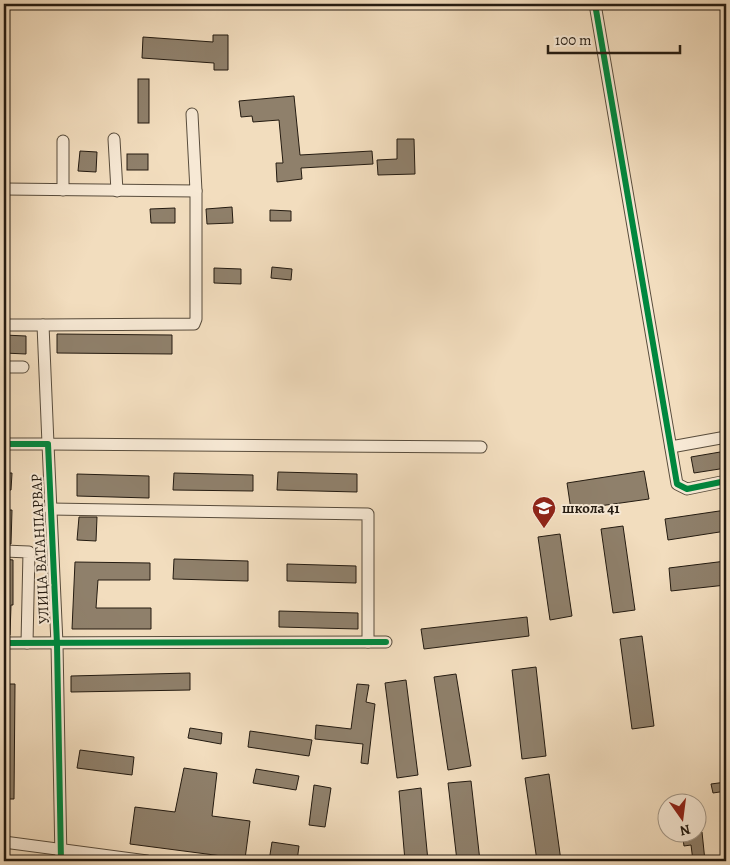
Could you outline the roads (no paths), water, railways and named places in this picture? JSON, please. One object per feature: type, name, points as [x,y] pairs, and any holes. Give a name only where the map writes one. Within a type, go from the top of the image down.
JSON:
[{"type":"street","points":[[595,4],[678,484],[687,489],[726,481]]},
{"type":"street","points":[[4,325],[194,324],[196,319],[196,191],[192,114]]},
{"type":"street","points":[[114,138],[117,191]]},
{"type":"street","points":[[62,141],[63,190]]},
{"type":"street","points":[[4,189],[196,191]]},
{"type":"street","name":"УЛИЦА ВАТАНПАРВАР","points":[[43,325],[57,644],[60,861]]},
{"type":"street","points":[[4,367],[23,367]]},
{"type":"street","points":[[671,447],[726,437]]},
{"type":"street","points":[[4,444],[481,447]]},
{"type":"street","points":[[50,509],[368,514],[368,642]]},
{"type":"street","points":[[4,551],[29,552],[27,643]]},
{"type":"street","points":[[4,643],[386,642]]},
{"type":"street","points":[[4,842],[61,848],[76,856],[147,861]]},
{"type":"place","name":"школа 41","points":[[544,529]]}]
